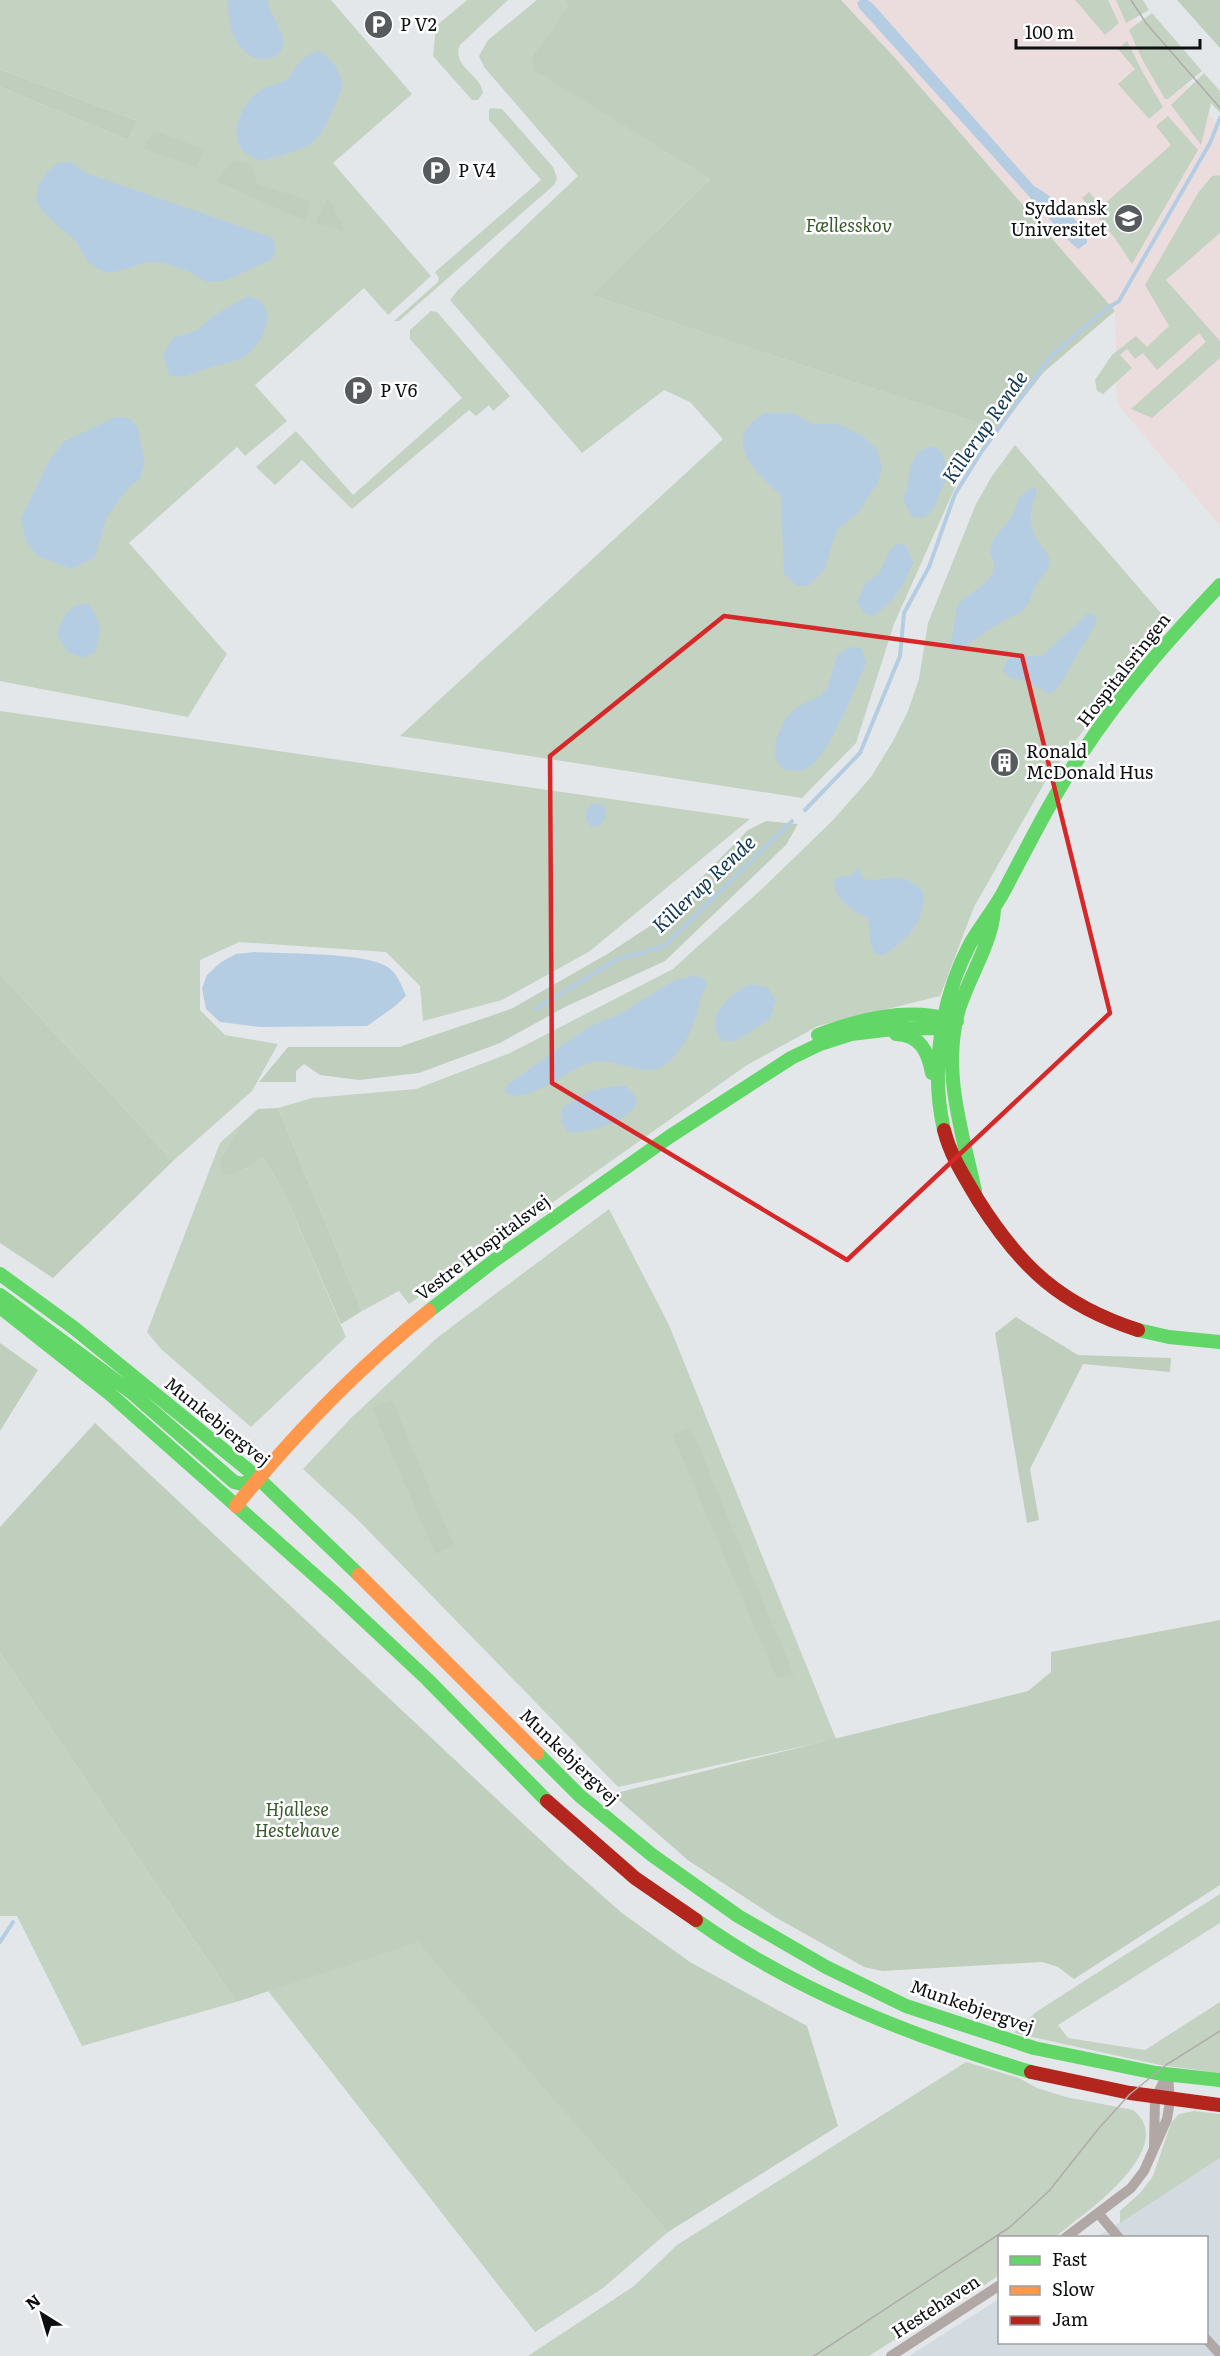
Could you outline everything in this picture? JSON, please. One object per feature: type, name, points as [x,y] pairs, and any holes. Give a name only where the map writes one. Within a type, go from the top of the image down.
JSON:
[{"type":"street","name":"Hospitalsringen","points":[[1220,585],[1183,624],[1089,743],[1066,777],[994,910],[979,926],[963,957],[939,1057],[941,1109],[952,1156],[962,1178],[1001,1235],[1030,1269],[1053,1288],[1092,1313],[1143,1331],[1179,1340],[1220,1342]]},
{"type":"street","name":"Hospitalsringen","points":[[947,1022],[957,1116],[975,1194]]},
{"type":"street","name":"Vestre Hospitalsvej","points":[[236,1506],[308,1422],[419,1318],[506,1252],[694,1118],[786,1061],[821,1043],[857,1032],[947,1022]]},
{"type":"street","points":[[786,1061],[860,1039],[901,1034],[913,1037],[922,1043],[929,1054],[934,1093],[941,1109]]},
{"type":"street","name":"Munkebjergvej","points":[[0,1274],[74,1328],[258,1478],[580,1796],[652,1855],[738,1916],[826,1967],[906,2006],[1034,2048],[1168,2075],[1220,2080]]},
{"type":"street","points":[[0,1295],[131,1392],[234,1482],[242,1484],[258,1478]]},
{"type":"street","points":[[0,1307],[96,1382],[411,1664],[567,1820],[657,1894],[722,1939],[817,1992],[936,2043],[995,2063],[1070,2083],[1155,2099],[1220,2105]]},
{"type":"street","points":[[1154,2149],[1155,2099],[1168,2075]]},
{"type":"street","points":[[1068,2236],[1131,2188],[1144,2171],[1165,2125],[1170,2101],[1168,2075]]},
{"type":"street","points":[[1098,2213],[1117,2236]]},
{"type":"street","name":"Hestehaven","points":[[891,2356],[998,2285]]},
{"type":"street","points":[[1208,2341],[1220,2354]]},
{"type":"highlighted area","points":[[724,616],[1022,656],[1110,1013],[847,1260],[552,1083],[550,756]]},
{"type":"shaded area","name":"Syddansk Universitet","points":[[841,0],[1121,0],[1220,128],[1220,526],[1117,404],[1115,311],[896,59]]},
{"type":"shaded area","points":[[1220,2158],[1220,2356],[909,2356],[998,2300],[998,2344],[1208,2344],[1208,2236],[1099,2236]]},
{"type":"green space","points":[[0,0],[331,0],[412,94],[333,163],[431,276],[388,315],[364,288],[255,385],[287,421],[245,456],[237,447],[129,543],[227,654],[188,717],[0,681],[0,87],[128,140],[138,121],[0,69]]},
{"type":"green space","points":[[467,0],[508,0],[460,45],[458,53],[463,65],[481,86],[483,93],[478,100],[472,100],[433,56],[436,26]]},
{"type":"green space","points":[[537,0],[565,0],[570,6],[532,56],[534,70],[710,179],[591,295],[983,425],[894,624],[856,743],[802,798],[400,736],[723,439],[690,402],[664,390],[582,453],[450,300],[578,176],[484,67],[479,56],[488,40]]},
{"type":"green space","name":"Fællesskov","points":[[565,0],[841,0],[896,59],[1115,311],[1044,372],[998,430],[591,295],[710,179],[533,70],[532,56],[569,6]]},
{"type":"green space","points":[[1075,0],[1108,0],[1119,23],[1105,35]]},
{"type":"green space","points":[[1116,0],[1143,0],[1149,10],[1126,23]]},
{"type":"green space","points":[[1177,0],[1220,0],[1220,48]]},
{"type":"green space","points":[[1152,13],[1202,71],[1168,99],[1165,99],[1142,59],[1129,30]]},
{"type":"green space","points":[[1127,41],[1163,107],[1149,119],[1118,84],[1135,69],[1118,49]]},
{"type":"green space","points":[[0,69],[138,121],[128,140],[0,87]]},
{"type":"green space","points":[[1204,73],[1220,91],[1220,113],[1211,103],[1201,145],[1171,105]]},
{"type":"green space","points":[[491,108],[502,109],[553,167],[557,178],[554,185],[399,321],[394,321],[438,282],[439,278],[435,272],[541,180],[489,120]]},
{"type":"green space","points":[[1168,116],[1198,150],[1132,264],[1114,237],[1082,198],[1089,192],[1102,206],[1171,145],[1156,126]]},
{"type":"green space","points":[[154,130],[204,150],[196,167],[143,149]]},
{"type":"green space","points":[[233,160],[251,165],[257,184],[311,201],[305,221],[216,181]]},
{"type":"green space","points":[[1220,175],[1220,233],[1166,280],[1220,341],[1220,358],[1152,418],[1131,409],[1206,342],[1199,333],[1157,370],[1143,353],[1135,359],[1127,349],[1120,355],[1132,368],[1103,394],[1097,391],[1095,380],[1112,355],[1136,336],[1147,347],[1169,326],[1145,285],[1198,193],[1212,176]]},
{"type":"green space","points":[[328,198],[345,231],[315,223]]},
{"type":"green space","points":[[431,311],[437,312],[510,396],[493,411],[489,405],[476,416],[469,410],[352,509],[302,460],[275,485],[256,467],[296,431],[353,495],[462,398],[410,339],[410,330]]},
{"type":"green space","points":[[1015,445],[1166,619],[1045,782],[974,907],[940,996],[818,1026],[747,1065],[409,1304],[399,1291],[362,1311],[278,1108],[312,1098],[416,1089],[510,1053],[673,969],[764,887],[833,820],[871,777],[908,711],[919,679],[928,623],[976,504],[992,476]]},
{"type":"green space","points":[[0,711],[750,819],[590,951],[502,1000],[423,1021],[420,986],[386,952],[239,942],[200,960],[200,1010],[225,1035],[278,1044],[252,1091],[173,1161],[0,974]]},
{"type":"green space","points":[[766,821],[798,824],[786,845],[665,961],[565,1007],[500,1043],[419,1073],[359,1080],[320,1075],[304,1064],[296,1071],[296,1082],[259,1082],[288,1047],[399,1047],[511,1009],[609,953],[662,918],[748,830]]},
{"type":"green space","points":[[0,974],[173,1161],[53,1278],[0,1243]]},
{"type":"green space","points":[[278,1108],[362,1311],[341,1324],[286,1197],[264,1158],[235,1174],[223,1175],[220,1163],[223,1154],[240,1125],[258,1109]]},
{"type":"green space","points":[[240,1125],[223,1154],[235,1174],[264,1158],[286,1197],[346,1337],[251,1427],[161,1349],[147,1332],[220,1143]]},
{"type":"green space","points":[[609,1209],[669,1325],[836,1739],[618,1787],[357,1519],[303,1469],[351,1418],[438,1337]]},
{"type":"green space","points":[[1016,1317],[1078,1355],[1171,1358],[1170,1372],[1083,1364],[1030,1469],[1039,1520],[1027,1523],[995,1333]]},
{"type":"green space","points":[[0,1343],[38,1370],[0,1431]]},
{"type":"green space","points":[[392,1400],[454,1546],[435,1554],[372,1408]]},
{"type":"green space","name":"Hjallese Hestehave","points":[[95,1423],[564,1862],[622,1913],[690,1962],[807,2026],[838,2126],[668,2232],[418,1942],[236,2002],[0,1653],[0,1527]]},
{"type":"green space","points":[[691,1428],[794,1675],[777,1679],[672,1434]]},
{"type":"green space","points":[[1220,1620],[1220,1885],[1074,1979],[1058,1967],[1042,1962],[882,1971],[864,1967],[775,1917],[689,1861],[612,1794],[1028,1691],[1051,1672],[1051,1652]]},
{"type":"green space","points":[[0,1653],[236,2002],[82,2046],[17,1916],[0,1916]]},
{"type":"green space","points":[[1220,1894],[1220,1923],[1058,2025],[1068,2038],[1145,2050],[1220,2002],[1220,2073],[1160,2065],[1014,2033],[1036,2012]]},
{"type":"green space","points":[[418,1941],[668,2232],[603,2288],[535,2332],[268,1991]]},
{"type":"green space","points":[[966,2062],[1019,2078],[1037,2088],[1066,2097],[1133,2110],[1144,2124],[1146,2139],[1140,2155],[1129,2171],[1100,2201],[1055,2236],[998,2236],[998,2276],[969,2296],[966,2294],[869,2356],[528,2356],[634,2286],[677,2245]]},
{"type":"green space","points":[[1194,2111],[1220,2114],[1220,2158],[1120,2223],[1120,2211],[1141,2192],[1153,2176],[1171,2123],[1179,2114]]},
{"type":"water","points":[[227,0],[268,0],[283,40],[283,46],[277,55],[266,59],[254,58],[243,49],[232,33]]},
{"type":"water","points":[[860,0],[868,0],[874,5],[1034,186],[1058,203],[1075,219],[1086,236],[1087,243],[1078,249],[1071,243],[859,8],[857,3]]},
{"type":"water","points":[[318,51],[335,65],[343,86],[327,123],[318,137],[302,148],[260,161],[245,153],[239,145],[237,129],[242,113],[251,98],[263,89],[289,79],[300,61]]},
{"type":"water","points":[[71,162],[86,173],[273,238],[276,251],[271,260],[224,281],[207,282],[190,272],[164,263],[148,262],[111,273],[99,270],[88,262],[77,243],[43,212],[36,200],[39,184],[46,173],[58,163]]},
{"type":"water","points":[[248,296],[258,300],[264,306],[267,322],[260,340],[248,354],[234,361],[189,375],[180,377],[169,375],[163,355],[173,338],[198,330],[213,316]]},
{"type":"water","points":[[764,413],[793,413],[813,424],[838,424],[861,435],[876,448],[882,466],[878,483],[857,514],[837,530],[824,570],[809,586],[797,586],[784,574],[781,496],[758,474],[743,445],[744,435],[749,425]]},
{"type":"water","points":[[116,417],[129,418],[137,426],[145,463],[140,479],[128,488],[107,516],[95,557],[72,569],[39,557],[26,542],[21,518],[49,460],[65,441]]},
{"type":"water","points":[[928,447],[936,447],[943,454],[948,474],[934,508],[927,516],[920,518],[911,516],[903,499],[912,463],[920,452]]},
{"type":"water","points":[[1034,487],[1036,497],[1031,511],[1032,526],[1036,537],[1050,558],[1048,569],[1036,585],[1023,611],[1001,622],[957,651],[953,651],[950,649],[957,606],[964,598],[983,585],[993,573],[994,563],[990,552],[992,541],[1011,518],[1020,497]]},
{"type":"water","points":[[897,544],[906,545],[913,562],[892,600],[872,616],[863,612],[857,602],[865,584],[879,573],[890,550]]},
{"type":"water","points":[[89,604],[96,616],[99,632],[95,652],[83,658],[68,652],[57,635],[61,622],[71,608],[75,605]]},
{"type":"water","points":[[1088,613],[1096,617],[1096,623],[1058,688],[1050,694],[1026,681],[1012,679],[1002,670],[1009,658],[1043,655]]},
{"type":"water","points":[[850,647],[862,648],[866,663],[832,738],[814,763],[806,769],[794,771],[782,769],[775,758],[776,739],[785,719],[799,706],[820,696],[828,687],[837,655]]},
{"type":"water","points":[[592,803],[604,805],[606,815],[600,826],[591,827],[586,819],[586,812]]},
{"type":"water","points":[[857,869],[861,872],[863,879],[900,878],[923,891],[922,912],[914,929],[883,955],[876,954],[871,946],[868,919],[845,904],[835,887],[834,880],[842,876],[850,876]]},
{"type":"water","points":[[255,952],[345,956],[378,963],[395,974],[406,996],[367,1026],[259,1027],[220,1022],[206,1009],[202,988],[207,975],[221,962],[236,954]]},
{"type":"water","points":[[696,975],[704,979],[707,985],[694,1023],[682,1046],[665,1065],[647,1070],[599,1061],[580,1067],[548,1085],[525,1094],[506,1093],[505,1088],[511,1082],[588,1027],[616,1016],[675,980]]},
{"type":"water","points":[[751,984],[768,988],[776,1001],[770,1019],[736,1041],[723,1041],[717,1033],[715,1024],[717,1016],[727,1000]]},
{"type":"water","points":[[613,1086],[626,1086],[634,1094],[637,1103],[624,1117],[596,1129],[567,1132],[561,1121],[563,1107],[591,1091]]},
{"type":"waterway","name":"Killerup Rende","points":[[805,810],[860,753],[900,656],[904,613],[929,567],[955,494],[982,451],[1052,355],[1106,309],[1119,301],[1210,143],[1220,118]]},
{"type":"waterway","name":"Killerup Rende","points":[[536,1009],[616,960],[664,946],[792,821]]},
{"type":"waterway","points":[[0,1942],[13,1922]]},
{"type":"tram line","points":[[1131,0],[1146,23],[1220,108]]},
{"type":"tram line","points":[[814,2356],[1010,2227],[1049,2191],[1099,2128],[1130,2094],[1166,2065],[1220,2031]]},
{"type":"traffic: fast","points":[[944,1130],[938,1083],[941,1035],[952,988],[970,944],[1000,898],[1041,821],[1097,730],[1147,666],[1220,585]]},
{"type":"traffic: fast","points":[[975,1191],[955,1100],[952,1055],[959,1009],[985,947],[994,910]]},
{"type":"traffic: fast","points":[[818,1035],[867,1020],[901,1015],[935,1016],[952,1020]]},
{"type":"traffic: fast","points":[[429,1311],[495,1260],[669,1137],[791,1058],[820,1044],[851,1034],[893,1029],[936,1028],[957,1021]]},
{"type":"traffic: fast","points":[[896,1034],[911,1037],[922,1046],[932,1073]]},
{"type":"traffic: fast","points":[[0,1274],[74,1328],[258,1478],[359,1575]]},
{"type":"traffic: fast","points":[[0,1295],[131,1392],[234,1482],[242,1484],[258,1478]]},
{"type":"traffic: fast","points":[[0,1307],[110,1394],[337,1595],[427,1679],[547,1801]]},
{"type":"traffic: fast","points":[[1138,1330],[1169,1337],[1220,1342]]},
{"type":"traffic: fast","points":[[537,1753],[580,1796],[652,1855],[738,1916],[826,1967],[906,2006],[1034,2048],[1156,2073],[1220,2080]]},
{"type":"traffic: fast","points":[[696,1920],[735,1946],[816,1991],[900,2028],[1031,2072]]},
{"type":"traffic: slow","points":[[236,1506],[280,1453],[327,1403],[429,1311]]},
{"type":"traffic: slow","points":[[359,1575],[537,1753]]},
{"type":"traffic: jam","points":[[944,1130],[954,1158],[978,1200],[1010,1245],[1027,1264],[1065,1296],[1087,1309],[1138,1330]]},
{"type":"traffic: jam","points":[[547,1801],[635,1878],[696,1920]]},
{"type":"traffic: jam","points":[[1031,2072],[1130,2093],[1220,2105]]},
{"type":"place","name":"P V2","points":[[379,25]]},
{"type":"place","name":"P V4","points":[[437,171]]},
{"type":"place","name":"Syddansk Universitet","points":[[1128,219]]},
{"type":"place","name":"P V6","points":[[359,391]]},
{"type":"place","name":"Ronald McDonald Hus","points":[[1005,762]]}]
